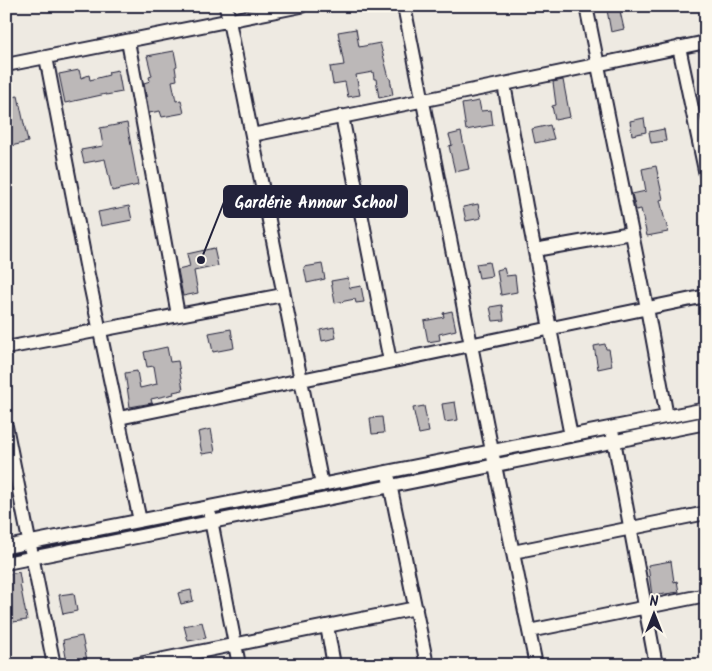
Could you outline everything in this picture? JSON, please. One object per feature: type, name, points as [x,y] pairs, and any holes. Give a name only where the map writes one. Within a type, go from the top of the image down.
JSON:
[{"type":"street","points":[[226,6],[322,485]]},
{"type":"street","points":[[6,65],[301,6]]},
{"type":"street","points":[[404,6],[536,665]]},
{"type":"street","points":[[586,6],[667,417]]},
{"type":"street","points":[[128,41],[178,315]]},
{"type":"street","points":[[252,135],[706,42]]},
{"type":"street","points":[[679,48],[706,175]]},
{"type":"street","points":[[46,57],[83,250],[140,521]]},
{"type":"street","points":[[504,84],[571,436]]},
{"type":"street","points":[[342,116],[390,362]]},
{"type":"street","points":[[535,250],[631,233]]},
{"type":"street","points":[[6,348],[283,295]]},
{"type":"street","points":[[119,418],[706,296]]},
{"type":"street","points":[[6,547],[706,409]]},
{"type":"street","points":[[6,563],[706,424]]},
{"type":"street","points":[[612,428],[656,665]]},
{"type":"street","points":[[7,432],[54,665]]},
{"type":"street","points":[[388,472],[427,665]]},
{"type":"street","points":[[209,507],[239,665]]},
{"type":"street","points":[[513,552],[706,513]]},
{"type":"street","points":[[529,631],[706,596]]},
{"type":"street","points":[[134,665],[416,608]]},
{"type":"street","points":[[327,626],[334,665]]},
{"type":"building","points":[[619,7],[624,29],[611,32],[607,10]]},
{"type":"building","points":[[356,29],[359,47],[380,43],[393,95],[379,98],[373,72],[356,75],[360,95],[348,97],[345,82],[333,84],[330,67],[344,65],[338,32]]},
{"type":"building","points":[[174,51],[177,80],[172,81],[176,101],[181,100],[184,113],[162,117],[160,111],[149,113],[144,83],[150,81],[149,77],[152,76],[147,56]]},
{"type":"building","points":[[79,70],[81,78],[89,75],[90,80],[109,75],[108,72],[118,70],[122,92],[65,103],[59,74]]},
{"type":"building","points":[[563,80],[570,117],[555,120],[552,106],[556,105],[553,82]]},
{"type":"building","points":[[18,96],[28,142],[11,146],[6,125],[6,98]]},
{"type":"building","points":[[479,101],[481,111],[491,110],[493,125],[466,130],[462,104]]},
{"type":"building","points":[[644,118],[646,132],[632,135],[630,121]]},
{"type":"building","points":[[127,123],[138,185],[112,191],[105,159],[84,163],[81,150],[103,146],[100,128]]},
{"type":"building","points":[[550,125],[554,139],[535,143],[532,129]]},
{"type":"building","points":[[664,129],[666,141],[651,143],[649,132]]},
{"type":"building","points":[[461,132],[469,169],[455,172],[449,146],[452,145],[449,135]]},
{"type":"building","points":[[656,166],[663,199],[660,200],[668,232],[647,236],[641,209],[636,210],[632,194],[646,191],[642,169]]},
{"type":"building","points":[[478,204],[481,218],[466,221],[463,207]]},
{"type":"building","points":[[129,206],[132,220],[101,226],[98,212]]},
{"type":"building","points":[[214,248],[218,266],[194,271],[198,293],[183,296],[178,270],[190,267],[187,254]]},
{"type":"building","points":[[489,262],[492,276],[479,278],[476,264]]},
{"type":"building","points":[[322,264],[325,279],[307,283],[304,267]]},
{"type":"building","points":[[504,268],[506,276],[515,275],[517,292],[501,295],[497,270]]},
{"type":"building","points":[[348,278],[350,288],[361,286],[364,302],[356,303],[355,299],[335,303],[331,281]]},
{"type":"building","points":[[502,305],[504,320],[493,321],[490,307]]},
{"type":"building","points":[[452,311],[456,330],[439,334],[440,340],[428,342],[424,321],[444,317],[443,313]]},
{"type":"building","points":[[334,327],[336,338],[322,341],[320,330]]},
{"type":"building","points":[[231,329],[234,348],[213,352],[209,333]]},
{"type":"building","points":[[605,344],[606,349],[609,349],[612,366],[598,369],[594,346]]},
{"type":"building","points":[[167,347],[170,362],[178,361],[183,390],[151,399],[152,403],[130,407],[125,373],[137,371],[140,388],[157,384],[154,366],[147,367],[144,352]]},
{"type":"building","points":[[455,402],[458,420],[445,422],[442,404]]},
{"type":"building","points":[[424,406],[429,432],[419,434],[413,408]]},
{"type":"building","points":[[382,417],[384,433],[372,434],[370,418]]},
{"type":"building","points":[[211,429],[215,452],[202,454],[198,432]]},
{"type":"building","points":[[671,561],[674,582],[677,581],[679,592],[652,596],[648,565]]},
{"type":"building","points":[[19,572],[27,620],[6,623],[6,575]]},
{"type":"building","points":[[191,590],[193,601],[181,604],[178,593]]},
{"type":"building","points":[[74,593],[77,611],[63,614],[59,595]]},
{"type":"building","points":[[202,622],[206,638],[188,641],[184,626]]},
{"type":"building","points":[[82,636],[87,660],[67,663],[63,640]]},
{"type":"place","name":"Gardérie Annour School","points":[[201,260]]}]
